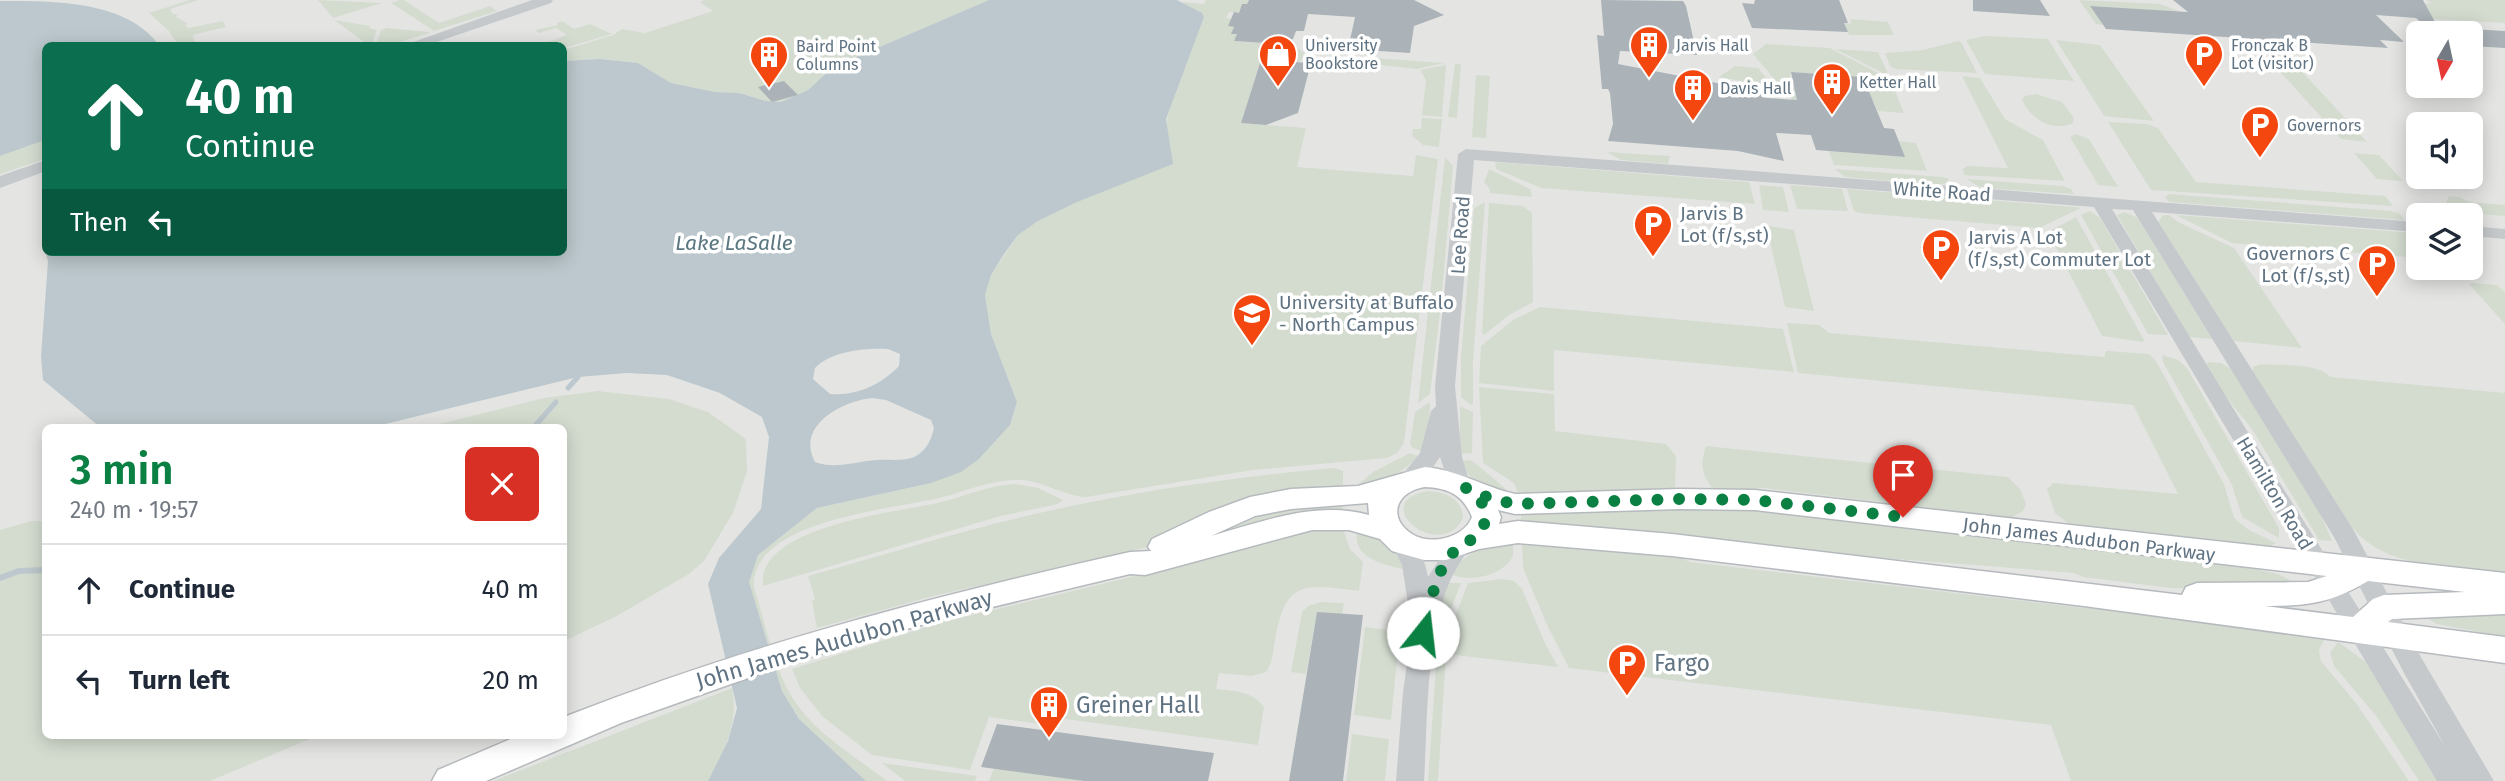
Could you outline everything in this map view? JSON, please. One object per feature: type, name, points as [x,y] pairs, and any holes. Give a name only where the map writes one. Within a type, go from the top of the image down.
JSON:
[{"type":"main road","points":[[1466,543],[1485,522],[1485,510],[1478,498],[1463,486],[1434,477],[1402,483],[1386,496],[1381,508],[1383,520],[1397,536],[1430,550],[1466,543],[1518,532],[1576,536],[2084,594],[2505,650]]},
{"type":"main road","name":"John James Audubon Parkway","points":[[567,731],[674,689],[826,640],[938,608],[1130,563],[1219,519],[1250,507],[1291,499],[1358,496],[1402,483]]},
{"type":"main road","name":"John James Audubon Parkway","points":[[1463,486],[1492,499],[1525,504],[1680,499],[1755,500],[2325,576]]},
{"type":"main road","name":"John James Audubon Parkway","points":[[1130,563],[1145,564],[1288,525],[1324,519],[1349,520],[1397,536]]},
{"type":"main road","points":[[2084,594],[2308,594],[2325,576],[2364,569],[2505,585]]},
{"type":"main road","points":[[2359,631],[2384,607],[2505,602]]},
{"type":"main road","points":[[450,781],[546,739]]},
{"type":"street","points":[[421,42],[547,0]]},
{"type":"street","name":"White Road","points":[[1466,154],[2406,226]]},
{"type":"street","name":"Lee Road","points":[[1463,486],[1451,457],[1446,399],[1466,154]]},
{"type":"street","points":[[7,179],[42,166]]},
{"type":"street","name":"Hamilton Road","points":[[2100,203],[2203,380],[2239,431],[2452,781]]},
{"type":"street","name":"Hamilton Road","points":[[2139,206],[2364,569],[2413,666],[2480,781]]},
{"type":"street","points":[[2483,232],[2505,234]]},
{"type":"street","name":"Lee Road","points":[[1402,483],[1430,454],[1446,399]]},
{"type":"street","points":[[1397,536],[1414,565],[1423,633]]},
{"type":"street","points":[[1410,781],[1423,633],[1443,566],[1466,543]]},
{"type":"shaded area","name":"University at Buffalo - North Campus","points":[[0,0],[2505,0],[2505,781],[0,781]]},
{"type":"shaded area","points":[[190,0],[199,0],[170,9],[173,14],[179,15],[175,16],[188,24],[185,25],[188,28],[223,21],[226,27],[193,35],[194,41],[197,42],[176,42],[169,31],[149,13]]},
{"type":"shaded area","points":[[318,0],[382,3],[333,18]]},
{"type":"shaded area","points":[[404,0],[439,23],[490,6],[497,11],[434,31],[391,3]]},
{"type":"shaded area","points":[[989,0],[833,67],[808,90],[781,102],[671,83],[638,63],[600,59],[567,61],[567,49],[613,35],[622,29],[645,33],[713,11],[700,2]]},
{"type":"shaded area","points":[[1206,0],[1249,0],[1247,4],[1242,4],[1239,13],[1229,12],[1226,18],[1231,19],[1229,26],[1234,27],[1232,33],[1237,34],[1234,41],[1262,43],[1269,47],[1287,41],[1306,54],[1299,62],[1261,60],[1241,123],[1306,128],[1297,167],[1413,176],[1416,155],[1438,159],[1404,443],[1397,453],[1387,458],[1253,470],[1086,497],[1029,481],[1000,481],[943,497],[830,521],[800,532],[775,546],[759,565],[754,588],[781,674],[794,700],[813,723],[887,781],[866,781],[799,719],[782,691],[749,582],[758,555],[817,508],[931,483],[979,459],[1010,425],[1017,402],[991,334],[985,295],[991,275],[1018,235],[1038,221],[1077,202],[1166,128],[1168,112],[1204,17],[1182,2],[1204,4]]},
{"type":"shaded area","points":[[2079,0],[2160,4],[2181,12],[2091,6],[2103,25],[2096,24]]},
{"type":"shaded area","points":[[2426,0],[2505,0],[2505,23],[2413,18],[2430,14],[2425,4],[2431,3]]},
{"type":"shaded area","points":[[1850,19],[1888,22],[1894,35],[1849,35],[1844,23],[1851,24]]},
{"type":"shaded area","points":[[334,20],[371,26],[369,28],[377,30],[373,42],[364,42]]},
{"type":"shaded area","points":[[562,21],[574,29],[590,24],[612,34],[567,47],[567,42],[548,42],[567,35],[556,28],[539,33],[535,30],[558,25],[557,23]]},
{"type":"shaded area","points":[[387,28],[429,33],[400,42],[377,42],[381,30]]},
{"type":"shaded area","points":[[1985,36],[2048,39],[2074,81],[1985,74],[1966,40]]},
{"type":"shaded area","points":[[2056,40],[2100,45],[2154,121],[2104,116]]},
{"type":"shaded area","points":[[1958,41],[1977,73],[1895,69],[1890,66],[1885,53],[1923,50]]},
{"type":"shaded area","points":[[1766,44],[1830,48],[1890,79],[1894,89],[1875,84],[1873,78],[1791,72],[1790,76],[1800,100],[1792,100],[1753,54]]},
{"type":"shaded area","points":[[1835,49],[1878,52],[1889,76]]},
{"type":"shaded area","points":[[1362,57],[1444,63],[1417,69],[1361,63]]},
{"type":"shaded area","points":[[1455,64],[1461,64],[1457,118],[1448,117]]},
{"type":"shaded area","points":[[1446,65],[1442,117],[1422,115],[1426,80],[1420,70]]},
{"type":"shaded area","points":[[2274,65],[2297,66],[2367,142],[2341,139]]},
{"type":"shaded area","points":[[1735,66],[1758,68],[1774,87],[1719,77]]},
{"type":"shaded area","points":[[1476,75],[1490,76],[1486,138],[1472,137]]},
{"type":"shaded area","points":[[1962,76],[1980,78],[2005,119],[2043,140],[2065,181],[1964,175],[1963,169],[1967,166],[2008,168]]},
{"type":"shaded area","points":[[1867,89],[1895,91],[1904,113],[1878,111]]},
{"type":"shaded area","points":[[2036,94],[2062,102],[2074,118],[2073,123],[2057,126],[2037,118],[2022,100],[2025,96]]},
{"type":"shaded area","points":[[1422,118],[1442,119],[1439,147],[1423,145],[1412,136],[1413,129],[1421,129]]},
{"type":"shaded area","points":[[2108,122],[2147,124],[2158,128],[2196,182],[2385,196],[2393,206],[2151,190]]},
{"type":"shaded area","points":[[2076,134],[2089,139],[2118,187],[2098,185],[2070,137]]},
{"type":"shaded area","points":[[42,141],[42,160],[0,174],[0,156]]},
{"type":"shaded area","points":[[1899,141],[1916,143],[1927,171],[1834,165],[1829,151],[1904,157]]},
{"type":"shaded area","points":[[1607,152],[1670,156],[1668,164],[1621,160]]},
{"type":"shaded area","points":[[2354,153],[2379,155],[2403,181],[2377,179]]},
{"type":"shaded area","points":[[1445,157],[1453,166],[1441,304],[1430,394],[1418,403]]},
{"type":"shaded area","points":[[1495,162],[1749,182],[1755,204],[1541,188],[1496,169]]},
{"type":"shaded area","points":[[1489,169],[1530,189],[1532,197],[1490,193],[1484,182]]},
{"type":"shaded area","points":[[1835,169],[1949,179],[1938,185],[1845,177]]},
{"type":"shaded area","points":[[1966,179],[2063,186],[2071,189],[2074,194],[1982,188]]},
{"type":"shaded area","points":[[1759,185],[1783,187],[1789,212],[1763,210]]},
{"type":"shaded area","points":[[1790,185],[1842,189],[1848,211],[1797,209]]},
{"type":"shaded area","points":[[1847,189],[2081,208],[2039,228],[1859,213],[1854,211]]},
{"type":"shaded area","points":[[2169,194],[2391,211],[2400,214],[2405,220],[2169,202],[2165,197]]},
{"type":"shaded area","points":[[2449,196],[2481,203],[2447,203]]},
{"type":"shaded area","points":[[1485,202],[1471,405],[1461,397],[1461,357],[1474,208]]},
{"type":"shaded area","points":[[1489,203],[1523,206],[1532,213],[1533,302],[1509,315],[1484,335],[1482,333]]},
{"type":"shaded area","points":[[2483,203],[2505,205],[2505,216],[2483,214]]},
{"type":"shaded area","points":[[2090,211],[2100,218],[2168,335],[2148,334],[2081,215]]},
{"type":"shaded area","points":[[2125,212],[2138,218],[2212,339],[2189,337],[2117,215]]},
{"type":"shaded area","points":[[2163,215],[2169,215],[2178,222],[2234,248],[2302,348],[2234,341],[2158,222]]},
{"type":"shaded area","points":[[2176,215],[2406,232],[2406,257],[2232,243]]},
{"type":"shaded area","points":[[2076,217],[2143,342],[2102,336],[2048,232]]},
{"type":"shaded area","points":[[1769,226],[1794,230],[1814,311],[1785,307],[1767,228]]},
{"type":"shaded area","points":[[2469,284],[2497,285],[2505,292],[2505,324]]},
{"type":"shaded area","points":[[1540,307],[1783,329],[1794,372],[1554,350],[1554,391],[1479,383],[1481,346],[1513,320]]},
{"type":"shaded area","points":[[1787,323],[1819,325],[1829,333],[2105,357],[2105,352],[2108,351],[2149,354],[2156,361],[2224,484],[2234,518],[2249,530],[2276,543],[2267,548],[2073,527],[2055,513],[2047,489],[2053,483],[2178,494],[2133,405],[1798,373]]},
{"type":"shaded area","points":[[2162,355],[2178,360],[2187,368],[2279,528],[2279,538],[2242,517],[2232,485],[2163,362]]},
{"type":"shaded area","points":[[2221,363],[2231,369],[2320,513],[2332,541],[2319,540],[2252,429],[2222,392],[2206,364]]},
{"type":"shaded area","points":[[2261,364],[2307,367],[2331,377],[2505,393],[2505,572],[2420,563],[2380,550],[2363,539],[2349,523],[2253,372],[2253,367]]},
{"type":"shaded area","points":[[1479,387],[1554,394],[1555,431],[1666,444],[1676,456],[1675,493],[1519,496],[1514,483],[1483,463]]},
{"type":"shaded area","points":[[598,391],[669,399],[708,412],[746,439],[747,471],[733,513],[704,561],[689,574],[615,617],[567,640],[567,424],[439,424],[544,398]]},
{"type":"shaded area","points":[[1430,402],[1429,425],[1422,451],[1410,444],[1415,412]]},
{"type":"shaded area","points":[[1460,406],[1473,412],[1472,453],[1460,454]]},
{"type":"shaded area","points":[[1706,446],[2008,477],[2020,489],[2026,504],[2023,511],[2011,518],[1763,488],[1714,491],[1703,469]]},
{"type":"shaded area","points":[[1410,453],[1418,456],[1397,474],[1353,489],[1373,472]]},
{"type":"shaded area","points":[[1470,460],[1510,494],[1474,481],[1462,461]]},
{"type":"shaded area","points":[[1334,468],[1343,471],[1343,490],[1122,554],[937,595],[817,628],[812,601],[815,599],[808,576],[970,530],[1077,505],[1205,483]]},
{"type":"shaded area","points":[[1016,484],[1038,488],[1063,500],[1058,504],[1001,516],[763,586],[767,566],[782,549],[805,536],[863,517]]},
{"type":"shaded area","points":[[1428,491],[1447,495],[1460,506],[1463,518],[1453,530],[1439,535],[1426,533],[1406,517],[1404,506],[1411,497]]},
{"type":"shaded area","points":[[1343,503],[1342,513],[1186,547],[1253,513]]},
{"type":"shaded area","points":[[1737,508],[2237,565],[2278,574],[2300,585],[2296,591],[2171,588],[2083,577],[2074,573],[1884,558],[1717,540],[1521,527],[1521,510]]},
{"type":"shaded area","points":[[31,521],[42,521],[42,739],[310,739],[210,781],[0,781],[0,530]]},
{"type":"shaded area","points":[[1314,528],[1343,528],[1350,549],[1363,562],[1359,591],[1324,587],[1300,590],[1285,606],[1266,672],[1252,676],[1219,673],[1216,689],[1249,695],[1264,707],[1258,745],[1044,716],[1041,724],[989,717],[970,770],[872,755],[822,716],[800,688],[792,669],[946,621],[1123,579]]},
{"type":"shaded area","points":[[1358,530],[1387,543],[1397,553],[1404,569],[1378,562],[1363,553],[1357,539]]},
{"type":"shaded area","points":[[1527,538],[1680,557],[1690,562],[2084,608],[2090,605],[2326,636],[2319,650],[2321,661],[2356,703],[2409,781],[2071,781],[2051,725],[1569,668],[1523,568],[1522,542]]},
{"type":"shaded area","points":[[1513,542],[1513,556],[1502,569],[1476,578],[1451,574],[1470,554]]},
{"type":"shaded area","points":[[1502,579],[1514,581],[1522,589],[1558,667],[1446,654],[1438,781],[1428,781],[1436,667],[1468,583]]},
{"type":"shaded area","points":[[1446,583],[1461,583],[1433,655]]},
{"type":"shaded area","points":[[1321,602],[1344,603],[1342,615],[1317,612],[1306,674],[1291,672],[1302,612],[1308,606]]},
{"type":"shaded area","points":[[2505,607],[2505,637],[2437,624],[2423,616]]},
{"type":"shaded area","points":[[1365,627],[1400,631],[1391,720],[1354,715]]},
{"type":"shaded area","points":[[2338,642],[2366,662],[2443,781],[2419,781],[2377,717],[2334,666],[2330,653]]},
{"type":"shaded area","points":[[732,688],[734,712],[729,736],[708,781],[493,781]]},
{"type":"shaded area","points":[[1352,734],[1389,739],[1385,781],[1346,781]]},
{"type":"shaded area","points":[[882,763],[977,776],[975,781],[905,781]]},
{"type":"shaded area","points":[[994,768],[1084,781],[989,781]]},
{"type":"water","name":"Lake LaSalle","points":[[989,0],[1177,0],[1202,13],[1204,17],[1166,119],[1173,164],[1077,202],[1038,221],[1018,235],[991,275],[985,295],[991,334],[1017,402],[1010,425],[979,459],[961,472],[931,483],[817,508],[758,555],[749,582],[782,691],[799,719],[866,781],[708,781],[728,741],[737,708],[708,584],[719,558],[761,509],[769,437],[762,417],[720,393],[667,375],[627,373],[578,377],[385,424],[96,424],[43,380],[41,357],[46,256],[567,256],[567,61],[600,59],[638,63],[671,83],[715,92],[739,93],[766,101],[781,102],[808,90],[833,67]],"holes":[[[869,349],[888,349],[900,354],[899,366],[884,379],[859,391],[830,394],[813,379],[815,368],[839,354]],[[860,400],[886,400],[931,420],[934,428],[923,451],[902,460],[838,465],[815,462],[811,437],[825,417]]]},
{"type":"water","points":[[0,1],[64,3],[108,11],[128,19],[145,30],[156,42],[42,42],[42,141],[0,156]]},
{"type":"building","points":[[1249,0],[1414,0],[1444,15],[1414,26],[1410,53],[1348,49],[1355,17],[1308,14],[1304,31],[1296,31],[1293,39],[1264,49],[1266,43],[1234,41],[1237,34],[1231,34],[1234,27],[1228,26],[1234,12],[1239,13],[1242,4],[1247,4]]},
{"type":"building","points":[[1601,0],[1683,1],[1686,6],[1697,55],[1620,51],[1618,64],[1758,91],[1767,98],[1797,100],[1791,72],[1863,77],[1884,128],[1894,129],[1905,157],[1816,150],[1811,135],[1776,133],[1784,161],[1738,151],[1608,141],[1613,124],[1610,93],[1608,89],[1602,89],[1597,35],[1604,36]]},
{"type":"building","points":[[1755,0],[1839,0],[1848,23],[1844,23],[1848,32],[1752,28],[1742,3],[1754,4]]},
{"type":"building","points":[[1973,0],[2040,0],[2050,16],[1973,11]]},
{"type":"building","points":[[2173,0],[2423,0],[2434,21],[2376,15],[2404,42],[2380,40],[2388,48],[2106,29],[2090,6],[2188,12]]},
{"type":"building","points":[[2483,30],[2505,31],[2505,48],[2483,47]]},
{"type":"building","name":"University Bookstore","points":[[1261,60],[1311,63],[1298,113],[1266,125],[1241,123]]},
{"type":"building","name":"Baird Point Columns","points":[[784,81],[798,95],[772,102],[758,87]]},
{"type":"building","points":[[1317,612],[1363,615],[1343,781],[1289,781]]},
{"type":"building","name":"Greiner Hall","points":[[997,724],[1214,753],[1208,781],[1084,781],[981,767]]},
{"type":"waterway","points":[[568,388],[578,377]]},
{"type":"waterway","points":[[537,424],[556,402]]},
{"type":"waterway","points":[[0,578],[19,571],[42,570]]},
{"type":"place","name":"Jarvis Hall","points":[[1649,79]]},
{"type":"place","name":"University Bookstore","points":[[1278,88]]},
{"type":"place","name":"Fronczak B Lot (visitor)","points":[[2204,88]]},
{"type":"place","name":"Baird Point Columns","points":[[769,89]]},
{"type":"place","name":"Ketter Hall","points":[[1832,116]]},
{"type":"place","name":"Davis Hall","points":[[1693,122]]},
{"type":"place","name":"Governors","points":[[2260,159]]},
{"type":"place","name":"Jarvis B Lot (f/s,st)","points":[[1653,258]]},
{"type":"place","name":"Jarvis A Lot (f/s,st) Commuter Lot","points":[[1941,282]]},
{"type":"place","name":"Governors C Lot (f/s,st)","points":[[2377,298]]},
{"type":"place","name":"University at Buffalo - North Campus","points":[[1252,347]]},
{"type":"place","name":"Fargo","points":[[1627,697]]},
{"type":"place","name":"Greiner Hall","points":[[1049,739]]},
{"type":"route","points":[[1423,633],[1443,566],[1458,548],[1480,534],[1485,522],[1482,503],[1466,488],[1492,499],[1515,504],[1680,499],[1755,500],[1903,517]]}]
